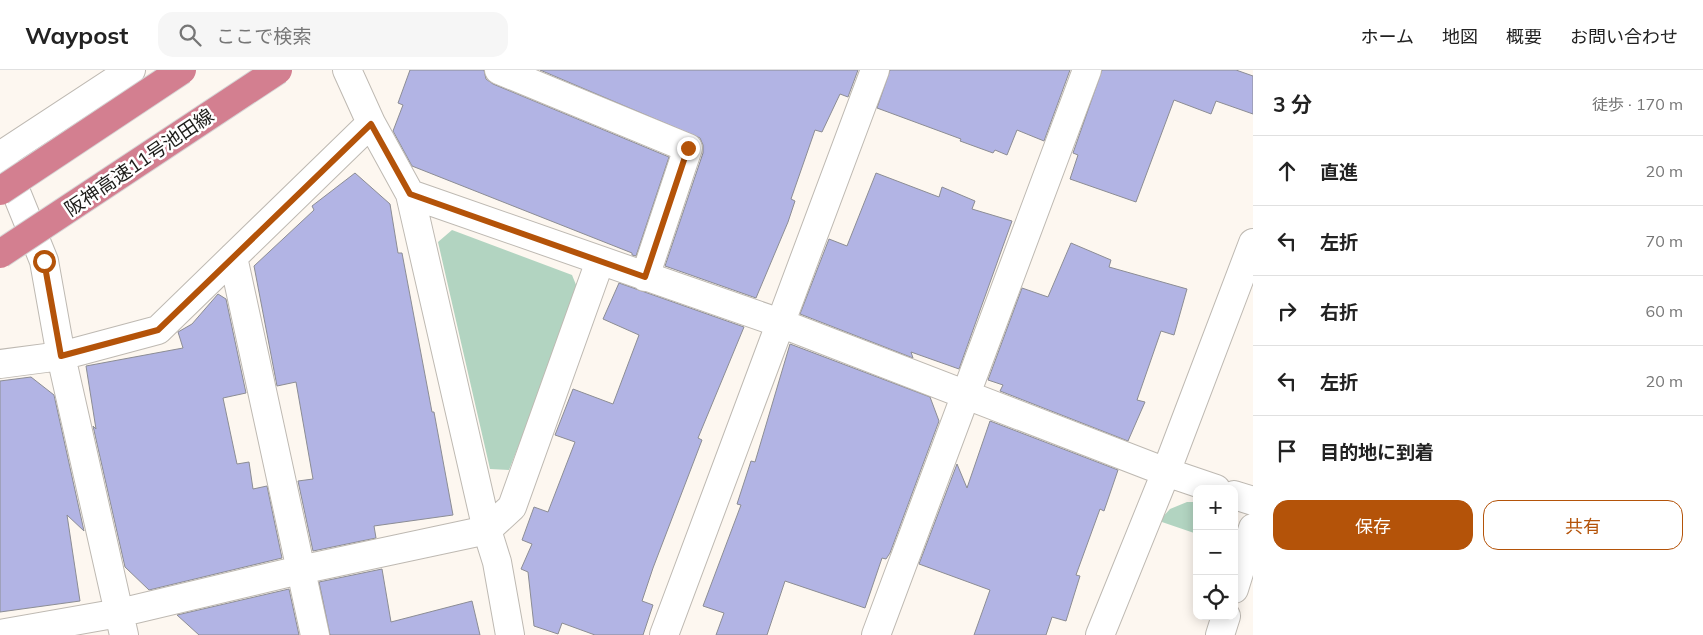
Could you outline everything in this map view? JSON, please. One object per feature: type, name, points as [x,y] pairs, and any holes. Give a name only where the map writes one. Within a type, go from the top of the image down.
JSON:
[{"type":"highway","points":[[0,191],[182,70]]},
{"type":"highway","name":"阪神高速11号池田線","points":[[0,254],[278,70]]},
{"type":"street","points":[[122,624],[61,356],[44,261],[1,156],[131,70]]},
{"type":"street","points":[[499,70],[688,148],[645,277]]},
{"type":"street","points":[[664,635],[875,70]]},
{"type":"street","points":[[876,635],[1087,70]]},
{"type":"street","points":[[351,71],[371,124],[410,194],[496,562],[510,635]]},
{"type":"street","points":[[0,364],[61,356],[158,330],[371,124]]},
{"type":"street","points":[[410,194],[780,323],[966,396],[1204,485]]},
{"type":"street","points":[[1100,635],[1166,472],[1253,242]]},
{"type":"street","points":[[233,257],[315,635]]},
{"type":"street","points":[[0,634],[122,624],[300,570],[487,530],[512,507],[600,261]]},
{"type":"street","points":[[1238,496],[1253,501]]},
{"type":"street","points":[[1238,576],[1253,528]]},
{"type":"street","points":[[1220,635],[1225,620]]},
{"type":"green space","points":[[452,230],[572,275],[579,292],[509,470],[490,469],[438,242]]},
{"type":"green space","points":[[1187,502],[1193,502],[1193,533],[1159,521],[1170,509]]},
{"type":"building","points":[[410,70],[484,70],[486,79],[493,84],[669,157],[636,256],[412,166],[393,131],[403,105],[398,103]]},
{"type":"building","points":[[540,70],[858,70],[848,97],[840,94],[822,132],[815,130],[791,199],[795,201],[788,222],[756,298],[665,266],[703,153],[703,145],[700,138]]},
{"type":"building","points":[[890,70],[1070,70],[1044,141],[1017,130],[1007,155],[995,150],[993,153],[877,108]]},
{"type":"building","points":[[1102,70],[1236,70],[1253,76],[1253,114],[1216,101],[1211,114],[1174,100],[1136,202],[1070,179],[1078,155],[1073,153]]},
{"type":"building","points":[[355,173],[390,204],[398,253],[402,253],[453,515],[374,526],[376,538],[313,551],[298,481],[313,479],[296,382],[277,386],[254,266],[314,210],[312,206]]},
{"type":"building","points":[[876,173],[939,197],[942,187],[975,201],[972,209],[1012,221],[959,369],[911,352],[913,358],[800,314],[829,239],[847,246]]},
{"type":"building","points":[[1071,243],[1111,260],[1109,267],[1187,289],[1174,335],[1161,331],[1137,400],[1145,402],[1128,441],[1000,391],[1003,385],[988,380],[1022,288],[1048,297]]},
{"type":"building","points":[[619,283],[744,327],[698,438],[702,440],[642,601],[653,605],[643,635],[595,635],[562,623],[558,634],[534,626],[528,572],[521,569],[532,544],[522,540],[534,507],[548,512],[575,442],[555,435],[573,389],[613,404],[639,335],[603,319]]},
{"type":"building","points":[[218,294],[226,299],[246,393],[223,398],[237,464],[249,462],[253,489],[267,486],[282,558],[149,590],[125,567],[93,426],[96,429],[86,366],[183,348],[178,332],[192,324]]},
{"type":"building","points":[[790,344],[930,397],[939,421],[890,553],[886,559],[882,558],[865,608],[785,581],[767,635],[716,635],[724,613],[703,606],[741,505],[737,504],[751,461],[755,462]]},
{"type":"building","points":[[31,377],[54,395],[84,531],[67,515],[80,601],[0,612],[0,381]]},
{"type":"building","points":[[990,421],[1118,470],[1104,511],[1100,509],[1076,575],[1080,576],[1066,621],[1052,617],[1046,635],[974,635],[990,590],[919,564],[957,464],[967,488]]},
{"type":"building","points":[[382,569],[391,622],[472,601],[480,635],[330,635],[319,582]]},
{"type":"building","points":[[289,589],[299,635],[199,635],[177,615]]},
{"type":"route","points":[[44,261],[61,356],[158,330],[371,124],[410,194],[645,277],[688,148]]}]
